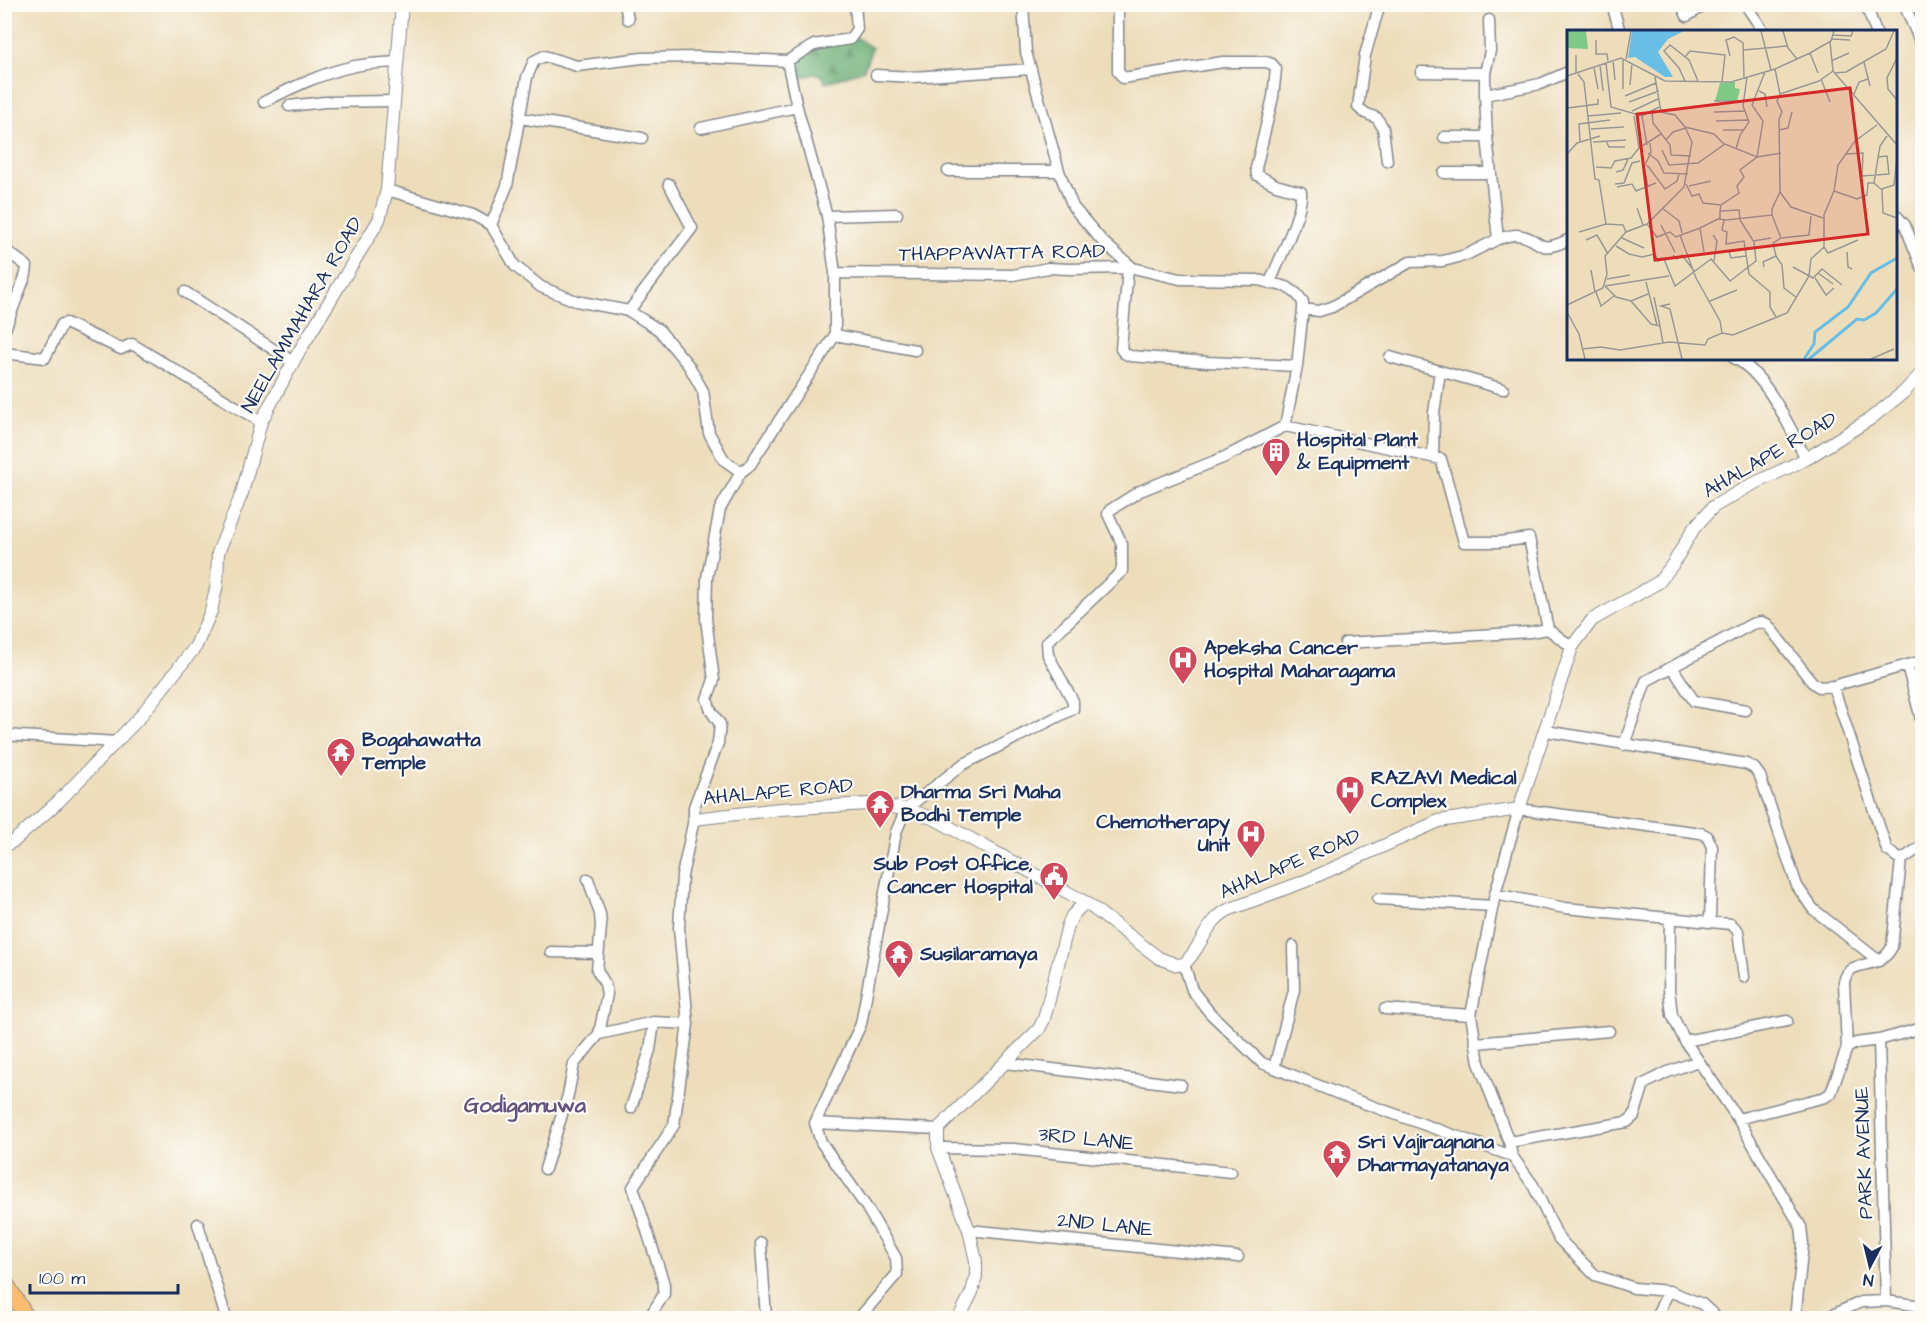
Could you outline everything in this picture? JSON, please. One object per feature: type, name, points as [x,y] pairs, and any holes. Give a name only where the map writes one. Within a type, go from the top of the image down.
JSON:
[{"type":"main road","points":[[7,1290],[27,1318]]},
{"type":"street","name":"NEELAMMAHARA ROAD","points":[[4,846],[14,841],[59,801],[117,742],[140,718],[196,646],[211,611],[217,584],[218,553],[242,493],[261,422],[293,362],[379,220],[387,190],[402,4]]},
{"type":"street","points":[[625,4],[628,19]]},
{"type":"street","points":[[491,225],[507,186],[527,77],[534,61],[544,56],[577,66],[642,57],[787,61],[814,45],[850,39],[857,28],[855,4]]},
{"type":"street","points":[[1023,4],[1026,52],[1059,171],[1073,207],[1103,242],[1131,268],[1180,279],[1258,280],[1287,287],[1303,302],[1297,366],[1285,426]]},
{"type":"street","points":[[1118,4],[1118,71],[1123,78],[1223,62],[1266,62],[1272,64],[1276,69],[1273,97],[1256,168],[1257,175],[1276,185],[1301,192],[1301,197],[1298,211],[1270,283]]},
{"type":"street","points":[[1380,4],[1365,55],[1358,107],[1377,118],[1383,128],[1387,161]]},
{"type":"street","points":[[1612,4],[1619,30]]},
{"type":"street","points":[[1681,4],[1687,16],[1707,4]]},
{"type":"street","points":[[1746,4],[1762,29]]},
{"type":"street","points":[[1904,4],[1923,46]]},
{"type":"street","points":[[1867,5],[1875,30]]},
{"type":"street","points":[[1489,20],[1490,51],[1485,73],[1485,95],[1498,239]]},
{"type":"street","points":[[649,1318],[664,1294],[664,1284],[633,1187],[674,1125],[688,1023],[679,928],[682,876],[694,819],[694,807],[718,743],[720,724],[711,711],[707,699],[714,680],[706,619],[707,578],[720,509],[741,472],[750,465],[835,335],[835,273],[827,216],[797,107],[787,61]]},
{"type":"street","points":[[264,102],[333,71],[358,65],[397,62]]},
{"type":"street","points":[[876,75],[913,77],[1031,69]]},
{"type":"street","points":[[1421,72],[1485,73]]},
{"type":"street","points":[[1485,95],[1540,84],[1567,73]]},
{"type":"street","points":[[289,106],[325,102],[394,101]]},
{"type":"street","points":[[701,128],[797,107]]},
{"type":"street","points":[[520,118],[642,138]]},
{"type":"street","points":[[1444,137],[1487,137]]},
{"type":"street","points":[[948,171],[1059,171]]},
{"type":"street","points":[[1444,173],[1491,173]]},
{"type":"street","points":[[629,311],[692,228],[669,184]]},
{"type":"street","points":[[387,190],[473,215],[491,225],[515,266],[542,287],[576,301],[629,311],[659,330],[689,366],[703,392],[709,433],[724,460],[741,472]]},
{"type":"street","points":[[827,216],[897,214]]},
{"type":"street","points":[[1897,216],[1905,225],[1923,268]]},
{"type":"street","points":[[1303,309],[1319,311],[1332,307],[1410,262],[1443,261],[1466,255],[1498,239],[1515,234],[1529,238],[1542,247],[1552,247],[1567,241]]},
{"type":"street","points":[[4,249],[27,266],[4,332]]},
{"type":"street","name":"THAPPAWATTA ROAD","points":[[835,273],[1013,275],[1048,268],[1131,268]]},
{"type":"street","points":[[1131,268],[1121,349],[1124,353],[1130,356],[1208,362],[1297,366]]},
{"type":"street","points":[[185,292],[293,362]]},
{"type":"street","points":[[4,353],[45,358],[62,324],[66,323],[121,349],[132,344],[261,422]]},
{"type":"street","points":[[835,335],[915,350]]},
{"type":"street","points":[[1390,357],[1503,389]]},
{"type":"street","points":[[1738,360],[1743,363],[1774,398],[1806,459]]},
{"type":"street","points":[[1433,456],[1434,413],[1440,371]]},
{"type":"street","name":"AHALAPE ROAD","points":[[694,819],[780,809],[868,804],[906,809],[935,819],[1085,902],[1159,958],[1184,964],[1191,957],[1210,924],[1217,916],[1228,910],[1303,882],[1439,821],[1519,809],[1572,647],[1592,620],[1659,582],[1673,564],[1694,528],[1713,507],[1749,486],[1806,459],[1870,419],[1904,392],[1923,373]]},
{"type":"street","points":[[859,1318],[897,1274],[898,1266],[896,1258],[867,1208],[821,1142],[815,1123],[861,1024],[896,832],[906,809],[962,765],[1073,709],[1073,701],[1048,655],[1047,642],[1122,571],[1122,544],[1108,514],[1110,510],[1140,491],[1225,457],[1285,426],[1433,456],[1441,459],[1464,542],[1499,542],[1529,537],[1548,629],[1572,647]]},
{"type":"street","points":[[1624,745],[1646,681],[1752,624],[1761,622],[1767,624],[1812,682],[1819,687],[1833,686],[1923,661]]},
{"type":"street","points":[[1345,643],[1530,633],[1548,629]]},
{"type":"street","points":[[1907,665],[1923,723]]},
{"type":"street","points":[[1672,667],[1694,701],[1746,710]]},
{"type":"street","points":[[1833,686],[1887,850],[1901,861]]},
{"type":"street","points":[[1546,731],[1746,764],[1754,768],[1760,776],[1797,886],[1813,909],[1879,961]]},
{"type":"street","points":[[4,735],[117,742]]},
{"type":"street","points":[[1710,921],[1712,847],[1707,836],[1701,832],[1519,809],[1494,900],[1471,1015],[1479,1063],[1509,1142],[1512,1156],[1533,1185],[1540,1204],[1559,1239],[1595,1275],[1634,1288],[1669,1291],[1702,1304],[1717,1318]]},
{"type":"street","points":[[1901,861],[1923,846]]},
{"type":"street","points":[[1738,1119],[1825,1097],[1831,1093],[1847,1048],[1844,982],[1846,973],[1852,968],[1879,961],[1888,956],[1893,947],[1901,861]]},
{"type":"street","points":[[545,1169],[568,1095],[574,1064],[599,1034],[607,994],[605,984],[597,970],[600,914],[588,879]]},
{"type":"street","points":[[1378,899],[1494,900],[1731,924],[1738,931],[1744,977]]},
{"type":"street","points":[[959,1318],[972,1292],[976,1276],[976,1261],[969,1230],[938,1148],[939,1129],[1040,1029],[1068,925],[1072,916],[1085,902]]},
{"type":"street","points":[[1670,918],[1669,989],[1672,1015],[1685,1041],[1738,1119],[1801,1227],[1803,1244],[1795,1318]]},
{"type":"street","points":[[1274,1068],[1294,990],[1293,946]]},
{"type":"street","points":[[551,952],[598,953]]},
{"type":"street","points":[[1184,964],[1192,990],[1210,1013],[1262,1063],[1344,1096],[1512,1156]]},
{"type":"street","points":[[1385,1009],[1471,1015]]},
{"type":"street","points":[[1685,1041],[1787,1021]]},
{"type":"street","points":[[599,1034],[654,1022],[688,1023]]},
{"type":"street","points":[[631,1108],[650,1050],[654,1022]]},
{"type":"street","points":[[1847,1048],[1856,1043],[1879,1040],[1923,1028]]},
{"type":"street","points":[[1476,1043],[1609,1031]]},
{"type":"street","name":"PARK AVENUE","points":[[1879,1040],[1886,1301]]},
{"type":"street","points":[[1509,1142],[1627,1122],[1634,1116],[1644,1084],[1668,1071],[1698,1061]]},
{"type":"street","points":[[1005,1063],[1181,1085]]},
{"type":"street","points":[[815,1123],[939,1129]]},
{"type":"street","name":"3RD LANE","points":[[938,1148],[1014,1149],[1231,1172]]},
{"type":"street","points":[[198,1224],[226,1318]]},
{"type":"street","name":"2ND LANE","points":[[969,1230],[1238,1257]]},
{"type":"street","points":[[761,1243],[766,1318]]},
{"type":"street","points":[[1655,1318],[1669,1291]]},
{"type":"street","points":[[1826,1318],[1861,1302],[1886,1301],[1923,1306]]},
{"type":"green space","points":[[856,37],[872,48],[864,70],[825,83],[823,76],[815,74],[795,79],[793,63],[817,47]]},
{"type":"place","name":"Hospital Plant & Equipment","points":[[1276,478]]},
{"type":"place","name":"Apeksha Cancer Hospital Maharagama","points":[[1183,686]]},
{"type":"place","name":"Bogahawatta Temple","points":[[341,778]]},
{"type":"place","name":"RAZAVI Medical Complex","points":[[1350,816]]},
{"type":"place","name":"Dharma Sri Maha Bodhi Temple","points":[[880,830]]},
{"type":"place","name":"Chemotherapy Unit","points":[[1251,860]]},
{"type":"place","name":"Sub Post Office, Cancer Hospital","points":[[1054,902]]},
{"type":"place","name":"Susilaramaya","points":[[899,980]]},
{"type":"place","name":"Sri Vajiragnana Dharmayatanaya","points":[[1337,1180]]},
{"type":"district","name":"Godigamuwa","points":[[525,1105]]}]
